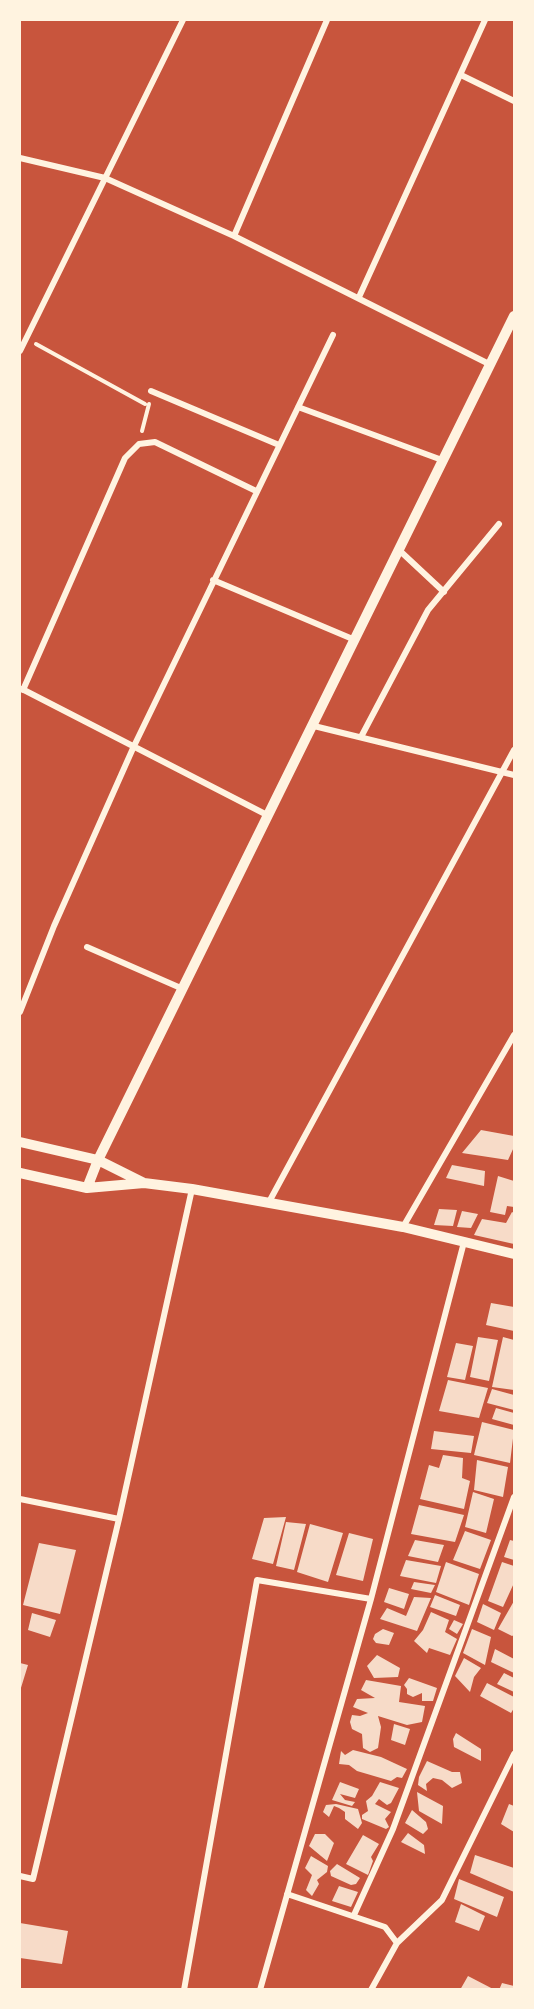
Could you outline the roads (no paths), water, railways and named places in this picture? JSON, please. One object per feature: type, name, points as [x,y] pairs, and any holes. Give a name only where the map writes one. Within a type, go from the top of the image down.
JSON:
[{"type":"street","points":[[20,351],[183,20]]},
{"type":"street","points":[[234,236],[327,20]]},
{"type":"street","points":[[359,297],[485,20]]},
{"type":"street","points":[[460,75],[514,101]]},
{"type":"street","points":[[20,158],[105,178],[234,236],[489,364]]},
{"type":"street","points":[[87,1188],[98,1160],[314,726],[514,316]]},
{"type":"street","points":[[20,1012],[54,926],[134,746],[333,335]]},
{"type":"street","points":[[151,391],[279,445]]},
{"type":"street","points":[[298,407],[442,460]]},
{"type":"street","points":[[256,491],[155,442],[139,444],[125,458],[21,689],[269,817]]},
{"type":"street","points":[[361,737],[428,610],[499,524]]},
{"type":"street","points":[[399,550],[444,591]]},
{"type":"street","points":[[213,580],[355,640]]},
{"type":"street","points":[[314,726],[514,775]]},
{"type":"street","points":[[269,1202],[514,750]]},
{"type":"street","points":[[87,947],[183,989]]},
{"type":"street","points":[[403,1227],[514,1035]]},
{"type":"street","points":[[20,1142],[98,1160],[144,1183]]},
{"type":"street","points":[[20,1173],[87,1188],[144,1183],[192,1189],[403,1227],[514,1254]]},
{"type":"street","points":[[20,1876],[33,1879],[119,1519],[192,1189]]},
{"type":"street","points":[[260,1989],[371,1599],[464,1242]]},
{"type":"street","points":[[354,1915],[393,1829],[514,1497]]},
{"type":"street","points":[[20,1499],[119,1519]]},
{"type":"street","points":[[184,1989],[257,1580],[371,1599]]},
{"type":"street","points":[[371,1989],[397,1943],[442,1900],[514,1754]]},
{"type":"street","points":[[287,1894],[386,1927],[397,1943]]}]
